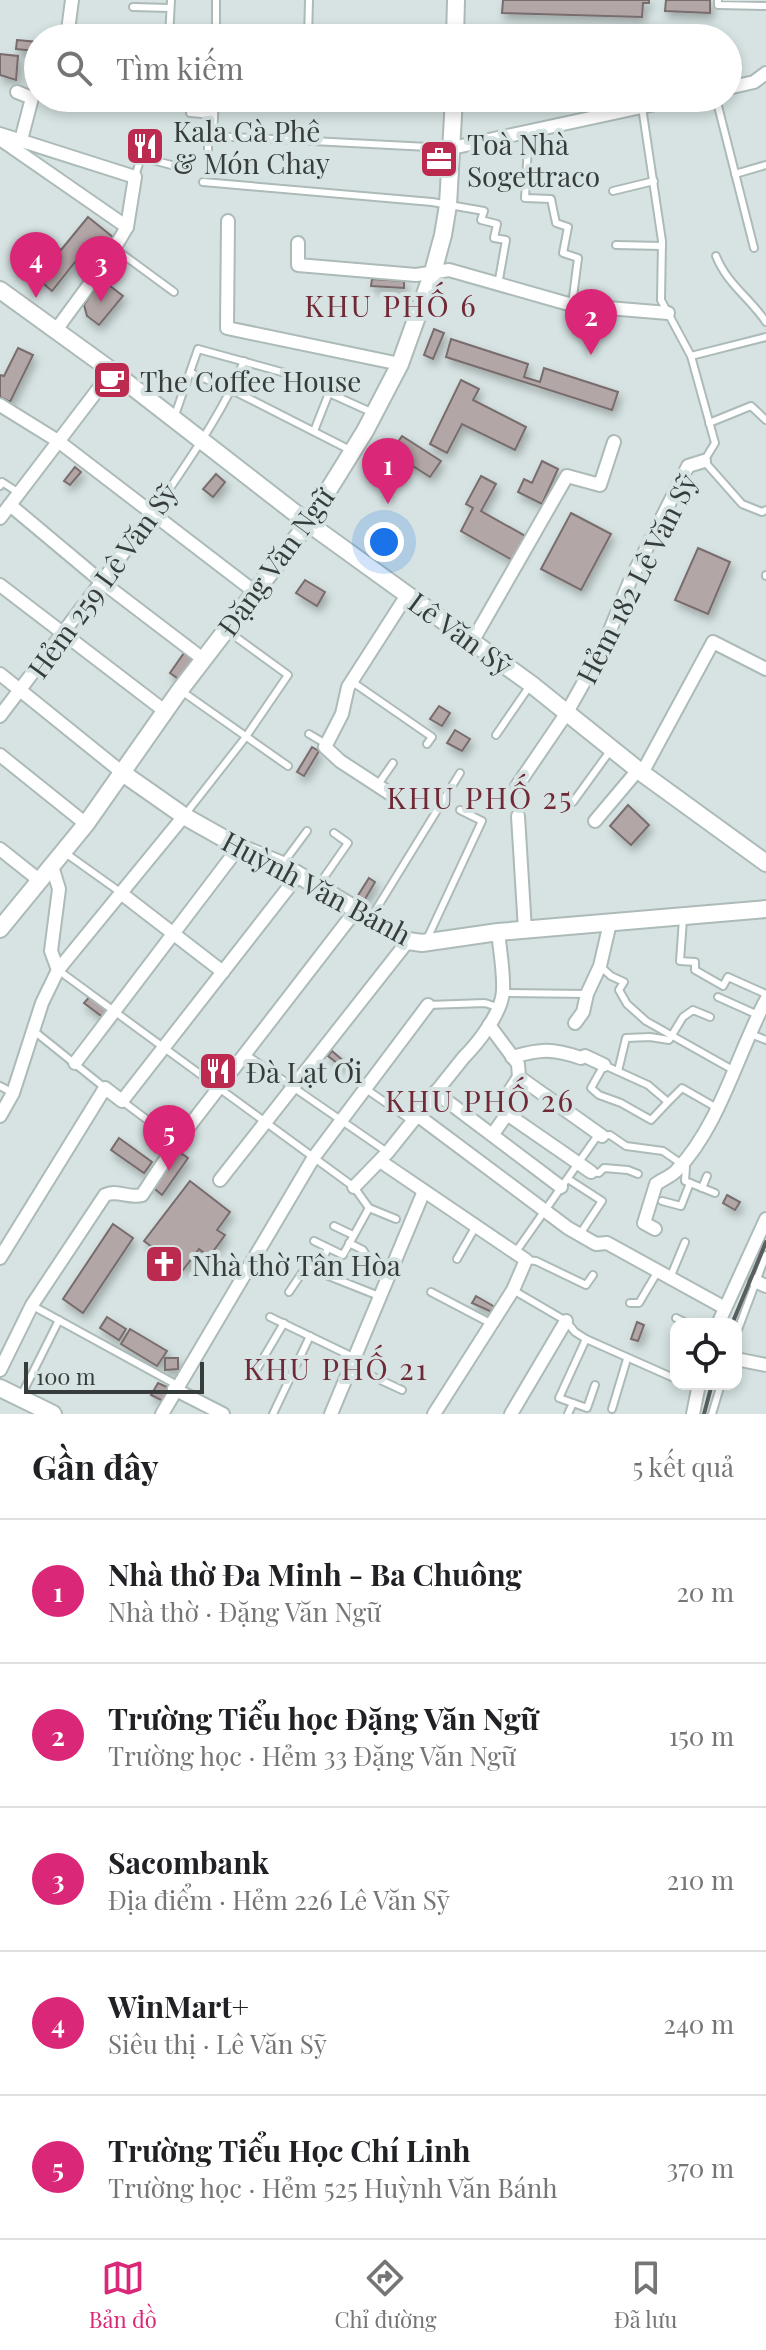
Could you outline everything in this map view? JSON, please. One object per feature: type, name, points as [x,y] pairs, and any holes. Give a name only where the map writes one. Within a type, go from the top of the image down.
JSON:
[{"type":"street","points":[[69,24],[72,0]]},
{"type":"street","points":[[455,24],[456,0]]},
{"type":"street","points":[[742,85],[754,82],[766,73]]},
{"type":"street","points":[[17,92],[24,95]]},
{"type":"street","points":[[21,140],[28,112]]},
{"type":"street","name":"Đặng Văn Ngữ","points":[[0,929],[124,774],[180,690],[308,523],[374,414],[400,364],[433,272],[448,205],[453,112]]},
{"type":"street","points":[[452,148],[617,112]]},
{"type":"street","points":[[0,136],[135,177],[127,227],[56,330]]},
{"type":"street","points":[[0,136],[127,227]]},
{"type":"street","points":[[228,221],[227,328],[400,364]]},
{"type":"street","points":[[298,243],[298,265],[416,275],[449,270],[572,305],[668,313]]},
{"type":"street","name":"Lê Văn Sỹ","points":[[0,290],[112,371],[308,523],[531,684],[640,772],[766,863]]},
{"type":"street","points":[[0,518],[112,371]]},
{"type":"street","points":[[0,405],[58,441],[255,592]]},
{"type":"street","points":[[472,642],[567,476],[600,485],[614,442]]},
{"type":"street","name":"Hẻm 182 Lê Văn Sỹ","points":[[517,786],[566,714],[602,650],[630,581],[688,466],[704,461]]},
{"type":"street","points":[[10,505],[102,582],[203,659]]},
{"type":"street","name":"Hẻm 259 Lê Văn Sỹ","points":[[0,716],[152,515]]},
{"type":"street","points":[[0,585],[166,712]]},
{"type":"street","points":[[389,793],[329,753],[326,744],[342,714],[351,681],[407,595]]},
{"type":"street","points":[[595,821],[640,772],[713,642],[766,669]]},
{"type":"street","points":[[0,674],[124,774]]},
{"type":"street","points":[[0,755],[86,824]]},
{"type":"street","name":"Huỳnh Văn Bánh","points":[[124,774],[184,816],[239,847],[299,874],[363,915],[417,942],[766,909]]},
{"type":"street","points":[[0,1116],[13,1093],[42,1003],[58,970],[184,816]]},
{"type":"street","points":[[518,816],[525,930]]},
{"type":"street","points":[[75,1063],[239,847]]},
{"type":"street","points":[[0,849],[39,880]]},
{"type":"street","points":[[52,866],[59,889],[51,951],[58,970]]},
{"type":"street","points":[[0,1258],[105,1088],[122,1101],[299,874]]},
{"type":"street","points":[[122,894],[223,972]]},
{"type":"street","points":[[0,1370],[32,1305],[105,1195],[112,1192],[142,1195],[177,1142],[245,1054],[363,915]]},
{"type":"street","points":[[575,1023],[583,1012],[587,994],[600,966],[610,923]]},
{"type":"street","points":[[354,1187],[384,1157],[464,1057],[478,1044],[489,1025],[503,993],[498,932]]},
{"type":"street","points":[[220,1180],[293,1087],[417,942]]},
{"type":"street","points":[[655,1229],[644,1223],[656,1184],[676,1172],[717,1108],[766,997]]},
{"type":"street","points":[[162,1414],[314,1157],[428,1005]]},
{"type":"street","points":[[489,1025],[518,1064],[519,1077],[508,1094],[507,1114],[493,1134]]},
{"type":"street","points":[[512,1057],[536,1050],[554,1050],[581,1058],[585,1056],[604,1065]]},
{"type":"street","points":[[519,1077],[601,1135]]},
{"type":"street","points":[[435,1092],[564,1183]]},
{"type":"street","points":[[507,1114],[591,1172]]},
{"type":"street","points":[[414,1118],[580,1235],[596,1244],[607,1243],[725,1308]]},
{"type":"street","points":[[384,1157],[424,1191],[521,1257],[513,1290],[434,1414]]},
{"type":"street","points":[[331,1414],[424,1191]]},
{"type":"street","points":[[721,1318],[766,1219]]},
{"type":"street","points":[[511,1414],[566,1321]]},
{"type":"street","points":[[742,1360],[766,1365]]},
{"type":"street","points":[[176,1387],[223,1414]]},
{"type":"street","points":[[0,1388],[53,1414]]},
{"type":"street","points":[[693,1414],[695,1390]]},
{"type":"lane","points":[[216,0],[216,24]]},
{"type":"lane","points":[[308,24],[309,0]]},
{"type":"lane","points":[[718,0],[718,5],[766,6]]},
{"type":"lane","points":[[133,7],[170,4],[169,24]]},
{"type":"lane","points":[[213,136],[214,112]]},
{"type":"lane","name":"Hẻm 182 Lê Văn Sỹ","points":[[643,112],[662,246],[661,300],[691,356],[715,443],[704,461]]},
{"type":"lane","points":[[720,112],[754,248]]},
{"type":"lane","points":[[190,113],[214,115]]},
{"type":"lane","points":[[529,130],[525,198],[551,199],[556,223],[568,227],[563,253],[578,258],[572,305]]},
{"type":"lane","points":[[208,155],[208,136],[452,148]]},
{"type":"lane","points":[[135,177],[141,158],[190,170]]},
{"type":"lane","points":[[735,174],[766,165]]},
{"type":"lane","points":[[613,191],[654,181]]},
{"type":"lane","points":[[203,182],[484,211],[481,220],[497,224],[494,238],[506,240],[498,286]]},
{"type":"lane","points":[[616,245],[662,246]]},
{"type":"lane","points":[[114,248],[174,292]]},
{"type":"lane","points":[[716,256],[723,273],[766,322]]},
{"type":"lane","points":[[691,356],[766,337]]},
{"type":"lane","points":[[174,420],[198,349],[325,384],[329,393],[374,414]]},
{"type":"lane","name":"Hẻm 259 Lê Văn Sỹ","points":[[152,515],[202,441],[232,390],[244,361]]},
{"type":"lane","points":[[191,373],[232,390],[353,451]]},
{"type":"lane","points":[[314,431],[329,393]]},
{"type":"lane","points":[[709,423],[751,406],[766,420]]},
{"type":"lane","points":[[704,461],[742,504],[762,512],[766,510]]},
{"type":"lane","points":[[0,486],[2,482],[19,493]]},
{"type":"lane","points":[[184,816],[245,738],[288,675],[226,630]]},
{"type":"lane","points":[[351,681],[432,737],[427,744]]},
{"type":"lane","points":[[496,735],[531,684]]},
{"type":"lane","points":[[180,690],[288,766]]},
{"type":"lane","points":[[309,734],[326,744]]},
{"type":"lane","points":[[573,802],[612,748]]},
{"type":"lane","points":[[377,786],[393,763]]},
{"type":"lane","points":[[363,915],[460,773]]},
{"type":"lane","points":[[417,942],[482,821],[460,810]]},
{"type":"lane","points":[[282,865],[307,831]]},
{"type":"lane","points":[[318,886],[348,843],[334,833]]},
{"type":"lane","points":[[64,852],[122,894]]},
{"type":"lane","points":[[683,916],[680,961],[695,962],[695,970],[712,982],[723,986],[728,977],[766,997]]},
{"type":"lane","points":[[600,966],[624,982],[619,990],[636,1013],[734,1071]]},
{"type":"lane","points":[[58,970],[354,1187],[369,1208],[396,1219]]},
{"type":"lane","points":[[503,993],[587,994]]},
{"type":"lane","points":[[718,997],[758,1015]]},
{"type":"lane","points":[[428,1005],[485,1003],[497,1007]]},
{"type":"lane","points":[[618,1071],[626,1038],[669,1040],[683,1017],[693,1010],[710,1017]]},
{"type":"lane","points":[[34,1031],[75,1063],[75,1067],[105,1088]]},
{"type":"lane","points":[[748,1033],[766,1040]]},
{"type":"lane","points":[[245,1054],[341,1118],[384,1157]]},
{"type":"lane","points":[[668,1102],[648,1085],[604,1065],[591,1088],[599,1095],[651,1120],[682,1088],[717,1108]]},
{"type":"lane","points":[[0,1086],[13,1093]]},
{"type":"lane","points":[[366,1089],[414,1118]]},
{"type":"lane","points":[[122,1101],[177,1142]]},
{"type":"lane","points":[[593,1275],[586,1285],[521,1257],[545,1211],[601,1135],[610,1135],[626,1146],[663,1151],[686,1167],[685,1181],[715,1193]]},
{"type":"lane","points":[[591,1172],[599,1173],[604,1168],[638,1174]]},
{"type":"lane","points":[[702,1188],[707,1176]]},
{"type":"lane","points":[[564,1183],[602,1201],[580,1235]]},
{"type":"lane","points":[[662,1201],[681,1206],[690,1183]]},
{"type":"lane","points":[[314,1241],[343,1255],[369,1208]]},
{"type":"lane","points":[[334,1226],[353,1235]]},
{"type":"lane","points":[[457,1259],[476,1226]]},
{"type":"lane","points":[[630,1303],[639,1303],[664,1274],[685,1242]]},
{"type":"lane","points":[[349,1243],[363,1250],[369,1260],[390,1269]]},
{"type":"lane","points":[[316,1272],[328,1248]]},
{"type":"lane","points":[[742,1323],[761,1284],[766,1255]]},
{"type":"lane","points":[[289,1292],[306,1267],[379,1296]]},
{"type":"lane","points":[[513,1290],[566,1321],[586,1339],[670,1377]]},
{"type":"lane","points":[[431,1292],[492,1324]]},
{"type":"lane","points":[[32,1305],[176,1387]]},
{"type":"lane","points":[[270,1317],[310,1336],[402,1390]]},
{"type":"lane","points":[[20,1398],[59,1320]]},
{"type":"lane","points":[[251,1379],[284,1323]]},
{"type":"lane","points":[[273,1414],[310,1336]]},
{"type":"lane","points":[[586,1339],[559,1398],[587,1408],[595,1385]]},
{"type":"lane","points":[[612,1409],[627,1359]]},
{"type":"lane","points":[[712,1414],[719,1390]]},
{"type":"lane","points":[[568,1414],[573,1403]]},
{"type":"building","points":[[503,0],[649,0],[649,3],[643,3],[642,17],[502,13]]},
{"type":"building","points":[[666,0],[710,0],[710,13],[665,11]]},
{"type":"building","points":[[17,40],[24,41],[24,50],[16,49]]},
{"type":"building","points":[[0,54],[18,56],[16,80],[0,75]]},
{"type":"building","points":[[88,217],[114,238],[88,271],[75,262],[52,291],[38,279],[52,261],[47,257],[56,246],[61,250]]},
{"type":"building","points":[[101,279],[123,296],[99,325],[87,316],[84,305]]},
{"type":"building","points":[[372,279],[404,281],[404,288],[371,286]]},
{"type":"building","points":[[434,329],[444,333],[433,359],[424,355]]},
{"type":"building","points":[[451,339],[528,364],[524,377],[540,382],[544,368],[618,392],[612,410],[446,357]]},
{"type":"building","points":[[18,348],[33,355],[10,402],[0,397],[0,375],[4,376]]},
{"type":"building","points":[[461,380],[479,389],[473,400],[526,427],[515,450],[462,424],[447,453],[430,444]]},
{"type":"building","points":[[402,436],[441,461],[430,477],[391,452]]},
{"type":"building","points":[[542,461],[558,469],[542,504],[518,492],[524,479],[532,483]]},
{"type":"building","points":[[75,467],[81,472],[70,485],[64,481]]},
{"type":"building","points":[[216,474],[225,482],[213,497],[203,489]]},
{"type":"building","points":[[481,476],[496,484],[481,511],[527,537],[514,561],[461,531],[473,508],[466,504]]},
{"type":"building","points":[[571,513],[611,534],[581,590],[541,569]]},
{"type":"building","points":[[698,548],[730,562],[708,614],[675,600]]},
{"type":"building","points":[[305,580],[325,592],[317,606],[296,593]]},
{"type":"building","points":[[184,653],[194,660],[180,680],[170,673]]},
{"type":"building","points":[[439,706],[450,713],[442,726],[430,719]]},
{"type":"building","points":[[455,730],[470,739],[462,751],[447,743]]},
{"type":"building","points":[[312,747],[319,751],[304,776],[297,772]]},
{"type":"building","points":[[628,805],[649,825],[631,845],[610,826]]},
{"type":"building","points":[[369,878],[375,882],[364,901],[357,897]]},
{"type":"building","points":[[91,995],[111,1009],[104,1018],[84,1003]]},
{"type":"building","points":[[332,1051],[346,1063],[342,1067],[328,1056]]},
{"type":"building","points":[[119,1138],[152,1162],[144,1173],[111,1150]]},
{"type":"building","points":[[175,1149],[188,1158],[162,1195],[149,1184]]},
{"type":"building","points":[[190,1181],[230,1212],[217,1230],[225,1235],[209,1257],[199,1249],[183,1270],[144,1241]]},
{"type":"building","points":[[727,1195],[740,1202],[735,1210],[723,1203]]},
{"type":"building","points":[[113,1224],[133,1238],[83,1313],[63,1299]]},
{"type":"building","points":[[476,1296],[495,1307],[492,1312],[472,1303]]},
{"type":"building","points":[[107,1317],[126,1329],[119,1340],[100,1328]]},
{"type":"building","points":[[637,1322],[644,1325],[638,1341],[631,1339]]},
{"type":"building","points":[[130,1329],[167,1351],[157,1366],[121,1344]]},
{"type":"building","points":[[165,1358],[178,1358],[178,1369],[165,1370]]},
{"type":"building","points":[[158,1383],[169,1388],[163,1401],[151,1395]]},
{"type":"railway","points":[[734,1318],[766,1242]]},
{"type":"railway","points":[[704,1414],[710,1390]]},
{"type":"place","name":"Kala Cà Phê & Món Chay","points":[[145,146]]},
{"type":"place","name":"Toà Nhà Sogettraco","points":[[439,159]]},
{"type":"place","name":"WinMart+","points":[[36,298]]},
{"type":"place","name":"Sacombank","points":[[101,302]]},
{"type":"place","name":"Trường Tiểu học Đặng Văn Ngữ","points":[[591,355]]},
{"type":"place","name":"The Coffee House","points":[[112,380]]},
{"type":"place","name":"Nhà thờ Đa Minh - Ba Chuông","points":[[388,504]]},
{"type":"place","name":"Đà Lạt Ơi","points":[[218,1071]]},
{"type":"place","name":"Trường Tiểu Học Chí Linh","points":[[169,1171]]},
{"type":"place","name":"Nhà thờ Tân Hòa","points":[[164,1264]]},
{"type":"district","name":"KHU PHỐ 6","points":[[391,305]]},
{"type":"district","name":"KHU PHỐ 25","points":[[480,797]]},
{"type":"district","name":"KHU PHỐ 26","points":[[480,1100]]},
{"type":"district","name":"KHU PHỐ 21","points":[[336,1368]]}]
